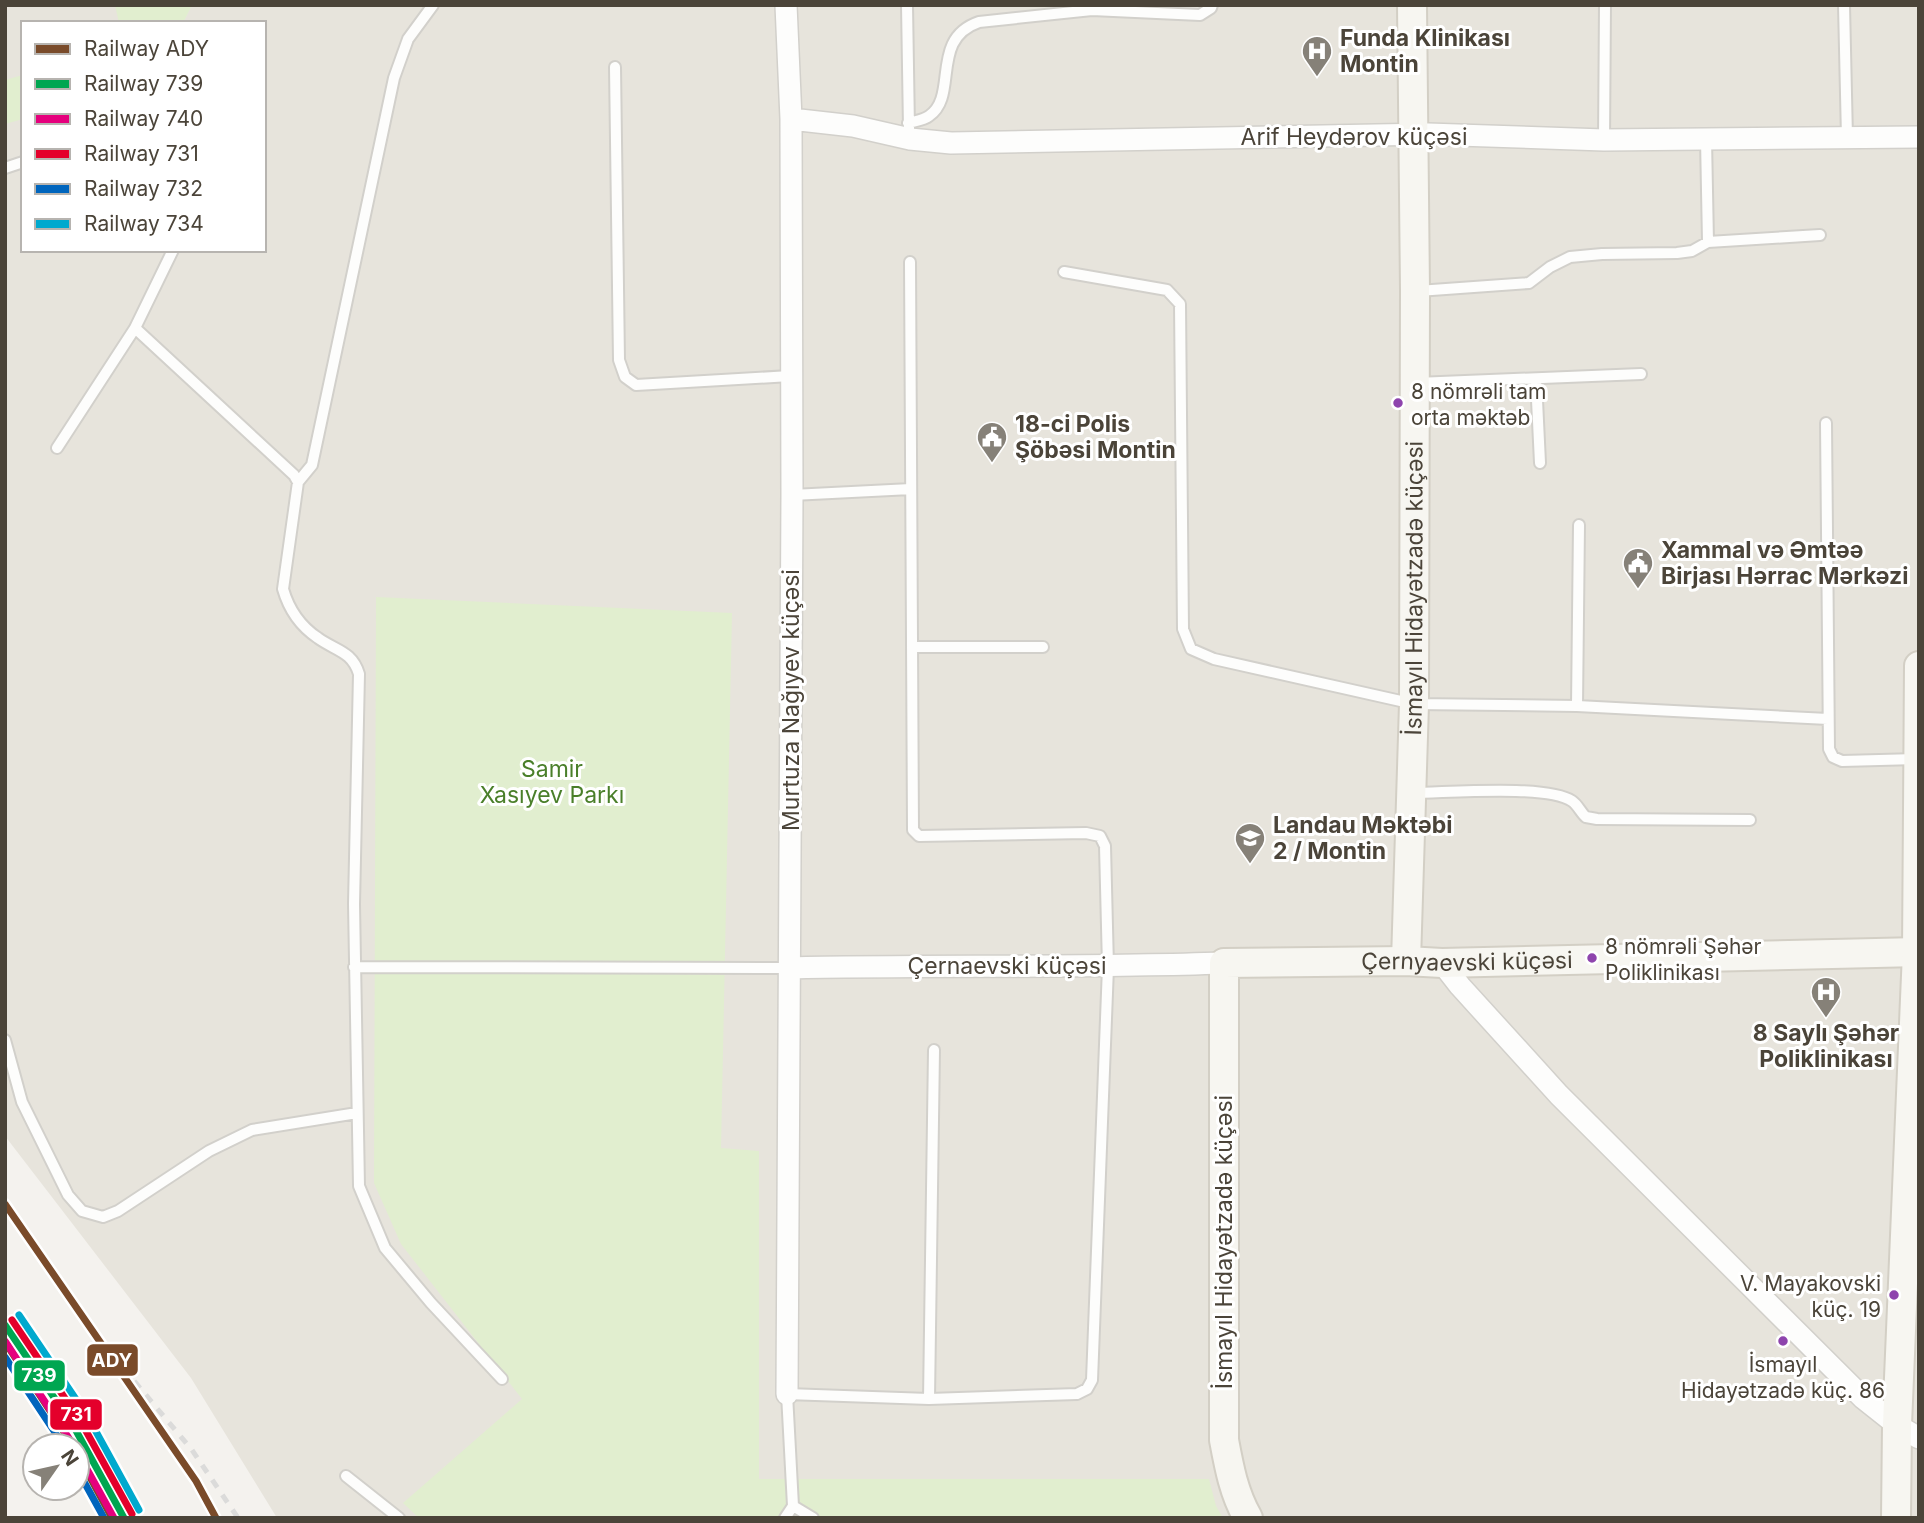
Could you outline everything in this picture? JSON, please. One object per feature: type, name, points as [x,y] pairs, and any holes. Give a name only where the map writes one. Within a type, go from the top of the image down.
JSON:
[{"type":"street","name":"Murtuza Nağıyev küçəsi","points":[[786,5],[791,119],[792,495],[787,1394]]},
{"type":"street","name":"İsmayıl Hidayətzadə küçəsi","points":[[1406,961],[1413,704],[1415,291],[1412,5]]},
{"type":"street","name":"Arif Heydərov küçəsi","points":[[791,119],[909,131],[951,143],[1413,134],[1604,140],[1919,137]]},
{"type":"street","points":[[1896,1518],[1908,1431],[1918,952],[1919,666]]},
{"type":"street","name":"Çernyaevski küçəsi","points":[[1224,963],[1442,963],[1918,952]]},
{"type":"street","name":"İsmayıl Hidayətzadə küçəsi","points":[[1224,963],[1224,1440],[1230,1475],[1248,1518]]},
{"type":"street","name":"Çernaevski küçəsi","points":[[790,968],[933,965],[1108,967],[1224,963]]},
{"type":"street","points":[[1442,963],[1559,1095],[1863,1398],[1908,1431]]},
{"type":"lane","points":[[433,5],[408,39],[394,78],[312,466],[298,482],[283,589],[287,605],[296,617],[318,638],[355,662],[359,674],[354,967],[359,1186],[385,1248],[430,1303],[502,1379]]},
{"type":"lane","points":[[907,5],[909,131]]},
{"type":"lane","points":[[909,131],[939,105],[954,37],[979,22],[1092,7],[1200,15],[1211,9],[1212,5]]},
{"type":"lane","points":[[1604,140],[1605,5]]},
{"type":"lane","points":[[1844,5],[1847,138]]},
{"type":"lane","points":[[615,67],[619,360],[625,377],[636,385],[790,376]]},
{"type":"lane","points":[[1706,139],[1708,242]]},
{"type":"lane","points":[[1415,291],[1530,283],[1550,267],[1570,257],[1677,253],[1692,251],[1708,242],[1820,234]]},
{"type":"lane","points":[[57,448],[135,327],[172,252]]},
{"type":"lane","points":[[785,1518],[793,1506],[787,1394],[929,1399],[1077,1394],[1087,1389],[1092,1380],[1108,967],[1105,846],[1100,836],[1086,833],[919,836],[913,830],[910,262]]},
{"type":"lane","points":[[1064,272],[1167,290],[1180,303],[1183,629],[1191,649],[1214,659],[1413,704],[1577,706],[1828,719]]},
{"type":"lane","points":[[135,327],[288,467],[298,482]]},
{"type":"lane","points":[[1413,383],[1641,374]]},
{"type":"lane","points":[[1536,379],[1540,463]]},
{"type":"lane","points":[[1826,423],[1829,749],[1833,757],[1842,761],[1917,759]]},
{"type":"lane","points":[[792,495],[911,489]]},
{"type":"lane","points":[[1577,706],[1579,524]]},
{"type":"lane","points":[[912,647],[1043,647]]},
{"type":"lane","points":[[1410,793],[1524,790],[1574,802],[1586,817],[1750,820]]},
{"type":"lane","points":[[354,967],[790,968]]},
{"type":"lane","points":[[5,1040],[22,1102],[68,1195],[82,1211],[103,1217],[118,1211],[209,1151],[252,1130],[357,1113]]},
{"type":"lane","points":[[929,1399],[934,1050]]},
{"type":"lane","points":[[346,1476],[399,1518]]},
{"type":"lane","points":[[793,1506],[813,1518]]},
{"type":"shaded area","points":[[5,5],[1919,5],[1919,1518],[277,1518],[191,1378],[5,1136]]},
{"type":"green space","points":[[115,5],[192,5],[184,21],[119,21]]},
{"type":"green space","points":[[21,76],[21,120],[5,124],[5,80]]},
{"type":"green space","name":"Samir Xasıyev Parkı","points":[[376,597],[732,613],[721,1148],[759,1151],[759,1479],[1209,1479],[1216,1506],[1223,1518],[419,1518],[403,1503],[522,1399],[401,1244],[374,1183]]},
{"type":"railway","points":[[88,1326],[192,1450],[238,1518]]},
{"type":"rail line","name":"ADY","points":[[5,1204],[196,1481],[216,1518]]},
{"type":"rail line","name":"734","points":[[19,1315],[88,1417],[139,1510]]},
{"type":"rail line","name":"731","points":[[12,1320],[81,1422],[132,1514]]},
{"type":"rail line","name":"739","points":[[5,1325],[74,1427],[124,1518]]},
{"type":"rail line","name":"740","points":[[5,1341],[65,1432]]},
{"type":"rail line","name":"ADY","points":[[5,1342],[64,1432]]},
{"type":"rail line","name":"732","points":[[5,1357],[55,1432]]},
{"type":"rail line","name":"740","points":[[91,1476],[114,1518]]},
{"type":"rail line","name":"ADY","points":[[91,1479],[112,1518]]},
{"type":"rail line","name":"732","points":[[91,1494],[104,1518]]},
{"type":"place","name":"Funda Klinikası Montin","points":[[1317,78]]},
{"type":"place","name":"8 nömrəli tam orta məktəb","points":[[1398,403]]},
{"type":"place","name":"18-ci Polis Şöbəsi Montin","points":[[992,464]]},
{"type":"place","name":"Xammal və Əmtəə Birjası Hərrac Mərkəzi","points":[[1638,590]]},
{"type":"place","name":"Landau Məktəbi 2 / Montin","points":[[1250,865]]},
{"type":"place","name":"8 nömrəli Şəhər Poliklinikası","points":[[1592,958]]},
{"type":"place","name":"8 Saylı Şəhər Poliklinikası","points":[[1826,1019]]},
{"type":"place","name":"V. Mayakovski küç. 19","points":[[1894,1295]]},
{"type":"place","name":"İsmayıl Hidayətzadə küç. 86","points":[[1783,1341]]}]
